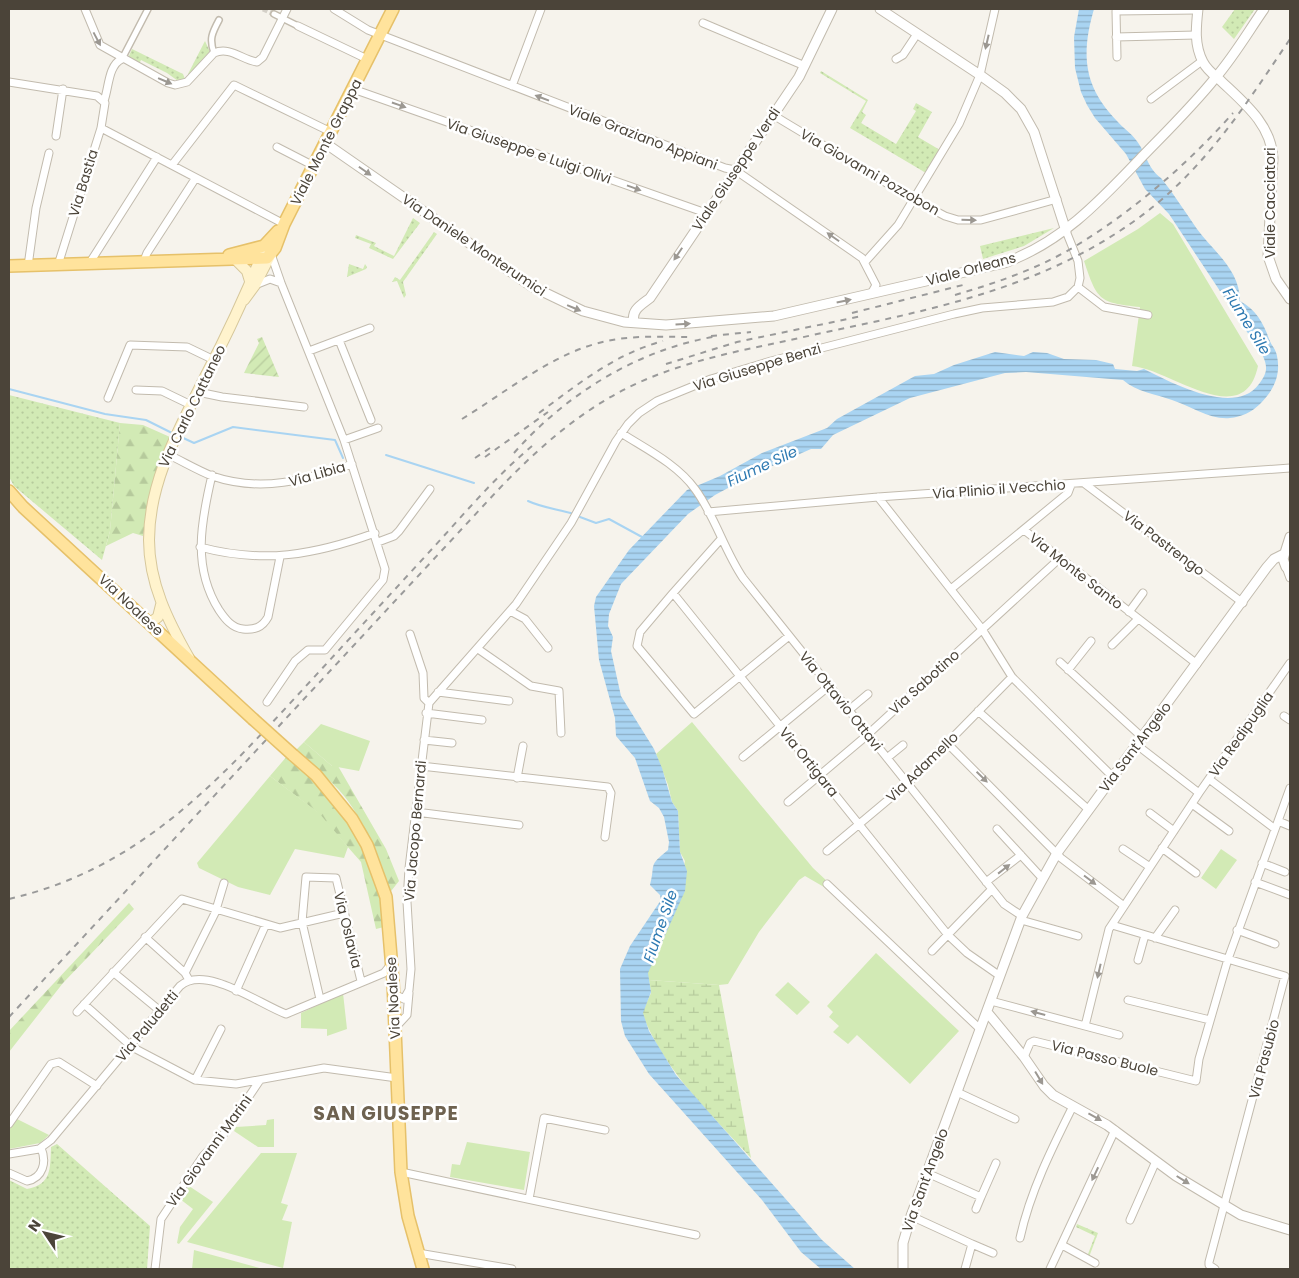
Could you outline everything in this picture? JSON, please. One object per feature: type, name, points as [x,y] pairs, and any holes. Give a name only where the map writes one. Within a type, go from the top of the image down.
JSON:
[{"type":"main road","name":"Viale Monte Grappa","points":[[265,256],[284,224],[393,9]]},
{"type":"main road","points":[[198,261],[252,251],[265,256]]},
{"type":"main road","points":[[9,266],[236,261],[265,256]]},
{"type":"main road","name":"Via Carlo Cattaneo","points":[[190,659],[161,605],[151,564],[149,540],[153,495],[169,449],[265,256]]},
{"type":"main road","points":[[236,261],[247,271],[253,283]]},
{"type":"main road","name":"Via Noalese","points":[[9,491],[23,507],[190,659],[336,797],[367,845],[386,897],[394,994],[402,1172],[406,1209],[423,1269]]},
{"type":"main road","points":[[150,623],[158,617],[161,605]]},
{"type":"street","points":[[85,9],[98,43],[122,59],[175,85],[187,82],[214,53],[220,50],[228,51],[250,61],[257,62],[264,57],[288,9]]},
{"type":"street","points":[[122,59],[148,9]]},
{"type":"street","name":"Viale Graziano Appiani","points":[[334,9],[366,29],[735,170],[856,253],[865,262],[876,285]]},
{"type":"street","points":[[512,86],[541,9]]},
{"type":"street","name":"Viale Giuseppe Verdi","points":[[634,322],[633,316],[636,308],[650,298],[805,66],[832,9]]},
{"type":"street","points":[[880,9],[980,75],[1011,98],[1029,122],[1079,265],[1080,281],[1078,287],[1104,307],[1148,315]]},
{"type":"street","points":[[865,262],[898,225],[960,124],[980,75],[995,9]]},
{"type":"street","points":[[1116,57],[1116,11],[1197,9]]},
{"type":"street","name":"Viale Cacciatori","points":[[1197,9],[1197,48],[1202,61],[1254,114],[1271,142],[1273,158],[1268,256],[1276,279],[1290,299]]},
{"type":"street","name":"Viale Orleans","points":[[634,322],[666,325],[774,316],[1004,263],[1028,253],[1066,231],[1120,180],[1216,77],[1264,9]]},
{"type":"street","points":[[274,14],[367,59]]},
{"type":"street","points":[[214,53],[210,43],[211,35],[219,20]]},
{"type":"street","points":[[703,23],[805,66]]},
{"type":"street","points":[[896,59],[903,55],[917,34]]},
{"type":"street","points":[[1116,36],[1196,35]]},
{"type":"street","name":"Via Bastia","points":[[58,265],[101,128],[106,106],[104,101],[112,68],[116,62],[122,59]]},
{"type":"street","points":[[1151,99],[1202,61]]},
{"type":"street","points":[[9,82],[63,89],[97,96],[104,101]]},
{"type":"street","points":[[172,165],[234,84],[331,132]]},
{"type":"street","points":[[56,136],[63,89]]},
{"type":"street","name":"Via Giuseppe e Luigi Olivi","points":[[353,89],[706,213]]},
{"type":"street","name":"Via Giovanni Pozzobon","points":[[773,115],[913,199],[945,216],[968,221],[981,220],[1056,199]]},
{"type":"street","points":[[101,128],[284,224]]},
{"type":"street","name":"Via Daniele Monterumici","points":[[325,143],[531,286],[555,300],[591,314],[634,322]]},
{"type":"street","points":[[277,147],[314,166]]},
{"type":"street","points":[[28,266],[36,208],[49,153]]},
{"type":"street","points":[[88,264],[157,157]]},
{"type":"street","points":[[144,263],[147,254],[195,179]]},
{"type":"street","points":[[265,256],[280,282]]},
{"type":"street","points":[[265,256],[280,282],[344,440],[378,542],[385,570],[383,580],[325,650],[308,650],[295,661],[267,702]]},
{"type":"street","points":[[253,283],[270,279],[280,282]]},
{"type":"street","points":[[869,295],[874,292],[876,285],[892,289]]},
{"type":"street","name":"Via Giuseppe Benzi","points":[[429,703],[510,611],[571,523],[620,433],[633,418],[652,404],[722,375],[954,314],[982,308],[1062,300],[1071,295],[1078,287]]},
{"type":"street","points":[[309,351],[370,328]]},
{"type":"street","points":[[340,340],[371,420]]},
{"type":"street","points":[[108,398],[130,345],[187,347],[214,360]]},
{"type":"street","points":[[136,390],[162,391],[191,405]]},
{"type":"street","points":[[198,392],[222,397],[304,407]]},
{"type":"street","points":[[344,440],[378,428]]},
{"type":"street","name":"Via Ottavio Ottavi","points":[[620,433],[671,466],[690,482],[738,571],[986,882],[1007,907],[1022,918]]},
{"type":"street","name":"Via Libia","points":[[169,449],[212,476],[250,483],[280,484],[312,477],[352,464]]},
{"type":"street","name":"Via Plinio il Vecchio","points":[[706,509],[1071,485],[1290,468]]},
{"type":"street","points":[[212,476],[202,516],[200,547],[206,585],[216,605],[232,625],[247,630],[259,628],[268,617],[280,557]]},
{"type":"street","name":"Via Pastrengo","points":[[1085,484],[1243,602]]},
{"type":"street","points":[[951,589],[1068,493],[1071,485]]},
{"type":"street","points":[[378,542],[394,536],[399,531],[430,489]]},
{"type":"street","points":[[878,497],[982,629],[1012,677],[1113,777]]},
{"type":"street","name":"Via Monte Santo","points":[[1024,530],[1197,664]]},
{"type":"street","points":[[200,547],[242,556],[280,557],[332,547],[375,533]]},
{"type":"street","name":"Via Sant'Angelo","points":[[1259,580],[1273,567],[1287,567],[1287,550],[1290,537]]},
{"type":"street","points":[[721,540],[638,635],[639,649],[694,714],[789,636]]},
{"type":"street","name":"Via Sant'Angelo","points":[[903,1269],[903,1244],[911,1216],[1022,918],[1042,878],[1057,853],[1271,562],[1287,550]]},
{"type":"street","name":"Via Sabotino","points":[[788,802],[868,734],[1059,559]]},
{"type":"street","points":[[1287,567],[1290,578]]},
{"type":"street","name":"Via Ortigara","points":[[673,593],[948,935],[967,953],[1000,976]]},
{"type":"street","name":"Via Monte Santo","points":[[1129,612],[1143,593]]},
{"type":"street","points":[[510,611],[525,619],[548,648]]},
{"type":"street","name":"Via Monte Santo","points":[[1112,645],[1138,619]]},
{"type":"street","points":[[410,634],[423,673],[424,698],[429,703]]},
{"type":"street","points":[[1068,670],[1091,641]]},
{"type":"street","points":[[478,649],[531,686],[559,691],[560,733]]},
{"type":"street","points":[[1060,662],[1140,741],[1199,793]]},
{"type":"street","name":"Via Redipuglia","points":[[1085,1026],[1102,951],[1112,924],[1199,793],[1290,663]]},
{"type":"street","name":"Via Adamello","points":[[827,851],[908,784],[1012,677]]},
{"type":"street","points":[[743,757],[829,686]]},
{"type":"street","points":[[438,692],[508,701]]},
{"type":"street","points":[[849,710],[868,694]]},
{"type":"street","name":"Via Jacopo Bernardi","points":[[395,1028],[407,1015],[411,969],[407,894],[426,713],[429,703]]},
{"type":"street","points":[[978,711],[1089,810]]},
{"type":"street","points":[[426,713],[482,720]]},
{"type":"street","points":[[1284,716],[1290,720]]},
{"type":"street","points":[[424,740],[452,743]]},
{"type":"street","points":[[947,743],[1057,853],[1124,906]]},
{"type":"street","points":[[887,758],[903,745]]},
{"type":"street","points":[[517,778],[523,746]]},
{"type":"street","points":[[421,766],[608,788],[611,793],[605,837]]},
{"type":"street","points":[[1209,779],[1276,825],[1290,826]]},
{"type":"street","points":[[1128,1000],[1210,1020],[1237,930],[1290,788]]},
{"type":"street","points":[[1192,804],[1229,831]]},
{"type":"street","points":[[416,812],[519,825]]},
{"type":"street","points":[[1150,814],[1174,832]]},
{"type":"street","points":[[997,828],[1042,878]]},
{"type":"street","points":[[1162,848],[1196,873]]},
{"type":"street","points":[[1123,849],[1150,867]]},
{"type":"street","points":[[986,882],[1021,855]]},
{"type":"street","points":[[1262,863],[1284,872]]},
{"type":"street","name":"Via Oslavia","points":[[302,922],[306,877],[336,878],[361,982]]},
{"type":"street","points":[[1255,882],[1290,895]]},
{"type":"street","points":[[145,938],[187,976],[217,910],[224,884]]},
{"type":"street","points":[[827,884],[980,1029]]},
{"type":"street","points":[[932,951],[992,889]]},
{"type":"street","points":[[77,1012],[182,899],[280,928],[344,913]]},
{"type":"street","points":[[1155,938],[1175,910]]},
{"type":"street","points":[[1022,918],[1078,936]]},
{"type":"street","points":[[302,922],[320,999]]},
{"type":"street","points":[[236,991],[266,924]]},
{"type":"street","name":"Via Pasubio","points":[[1112,924],[1284,974],[1286,978],[1209,1262],[1209,1266],[1215,1269]]},
{"type":"street","points":[[1237,930],[1275,944]]},
{"type":"street","points":[[1138,960],[1145,935]]},
{"type":"street","name":"Via Paludetti","points":[[9,1154],[30,1152],[41,1148],[54,1138],[187,976],[209,979],[286,1014],[386,971],[392,961]]},
{"type":"street","points":[[113,972],[159,1010]]},
{"type":"street","points":[[394,994],[404,999],[409,990]]},
{"type":"street","points":[[991,1001],[1120,1035]]},
{"type":"street","points":[[84,1004],[129,1045],[194,1080],[232,1084],[324,1068],[397,1078]]},
{"type":"street","points":[[987,1012],[1048,1090],[1115,1130],[1176,1176],[1224,1205],[1248,1218],[1271,1223],[1290,1230]]},
{"type":"street","name":"Via Passo Buole","points":[[1024,1057],[1030,1043],[1034,1041],[1196,1081],[1210,1020]]},
{"type":"street","points":[[194,1080],[221,1029]]},
{"type":"street","points":[[9,1124],[51,1064],[59,1062],[97,1086]]},
{"type":"street","name":"Via Giovanni Marini","points":[[155,1269],[159,1222],[203,1156],[223,1136],[260,1080]]},
{"type":"street","points":[[957,1092],[1015,1119]]},
{"type":"street","points":[[1020,1238],[1023,1222],[1052,1147],[1073,1106]]},
{"type":"street","points":[[529,1200],[544,1118],[605,1130]]},
{"type":"street","points":[[1050,1269],[1115,1130]]},
{"type":"street","points":[[9,1173],[26,1181],[37,1177],[42,1172],[41,1148]]},
{"type":"street","points":[[1130,1220],[1156,1161]]},
{"type":"street","points":[[976,1208],[996,1163]]},
{"type":"street","points":[[402,1172],[696,1235]]},
{"type":"street","points":[[927,1173],[982,1197]]},
{"type":"street","points":[[911,1216],[993,1253]]},
{"type":"street","points":[[965,1269],[972,1244]]},
{"type":"street","points":[[1062,1245],[1095,1263]]},
{"type":"street","points":[[418,1253],[512,1269]]},
{"type":"green space","points":[[1235,9],[1255,9],[1234,39],[1222,27]]},
{"type":"green space","points":[[205,41],[210,52],[189,76],[188,74]]},
{"type":"green space","points":[[132,49],[183,74],[185,79],[178,81],[167,73],[141,60],[139,64],[128,58]]},
{"type":"green space","points":[[821,71],[868,100],[862,112],[866,115],[861,123],[896,144],[916,111],[913,109],[916,103],[932,112],[918,137],[940,150],[926,173],[850,128],[866,101],[820,73]]},
{"type":"green space","points":[[1160,213],[1173,224],[1258,366],[1250,385],[1238,395],[1222,396],[1204,392],[1148,370],[1132,366],[1140,307],[1108,301],[1097,292],[1092,284],[1084,261],[1138,229]]},
{"type":"green space","points":[[413,218],[420,223],[393,259],[369,248],[371,244],[355,238],[356,235],[376,243],[374,246],[394,256]]},
{"type":"green space","points":[[1054,228],[1024,246],[983,259],[980,246]]},
{"type":"green space","points":[[434,232],[437,234],[403,282],[406,295],[404,298],[397,281],[392,282],[395,277],[400,280]]},
{"type":"green space","points":[[349,264],[363,269],[365,264],[367,267],[366,269],[347,277]]},
{"type":"green space","points":[[262,337],[279,377],[244,373],[259,343],[257,339]]},
{"type":"green space","points":[[9,395],[120,423],[110,531],[102,560],[14,486],[9,477]]},
{"type":"green space","points":[[120,423],[143,425],[170,437],[151,489],[143,536],[133,533],[106,546],[110,531]]},
{"type":"green space","points":[[692,722],[813,868],[828,882],[824,887],[805,876],[799,880],[759,932],[728,984],[649,980],[647,973],[675,909],[685,861],[680,852],[678,811],[672,802],[668,785],[656,754]]},
{"type":"green space","points":[[321,724],[370,741],[359,771],[332,766],[304,742]]},
{"type":"green space","points":[[304,742],[332,766],[338,766],[386,849],[399,881],[388,895],[375,853],[356,813],[339,790],[295,751]]},
{"type":"green space","points":[[288,755],[315,779],[358,835],[379,891],[384,927],[376,929],[361,862],[317,812],[270,776]]},
{"type":"green space","points":[[270,776],[319,813],[348,847],[344,858],[295,849],[270,895],[238,887],[199,868],[197,863]]},
{"type":"green space","points":[[1221,849],[1237,860],[1216,889],[1201,878]]},
{"type":"green space","points":[[129,903],[134,909],[63,983],[9,1052],[9,1031]]},
{"type":"green space","points":[[876,953],[959,1031],[910,1084],[857,1035],[848,1044],[833,1032],[839,1026],[829,1017],[833,1012],[827,1006]]},
{"type":"green space","points":[[649,980],[719,985],[751,1158],[704,1108],[675,1073],[651,1034],[642,1013],[651,993]]},
{"type":"green space","points":[[788,982],[810,1002],[797,1015],[775,995]]},
{"type":"green space","points":[[343,993],[347,1029],[327,1036],[327,1029],[301,1028],[301,1013]]},
{"type":"green space","points":[[15,1118],[49,1135],[40,1143],[9,1149],[9,1127]]},
{"type":"green space","points":[[274,1119],[274,1147],[258,1147],[234,1131],[236,1127],[266,1125],[267,1120]]},
{"type":"green space","points":[[467,1142],[530,1152],[524,1190],[450,1177],[452,1164],[460,1165]]},
{"type":"green space","points":[[57,1144],[150,1226],[147,1269],[9,1269],[9,1180],[27,1189],[41,1183],[50,1169],[51,1147]]},
{"type":"green space","points":[[261,1153],[297,1153],[281,1203],[288,1205],[282,1220],[292,1222],[283,1268],[187,1242]]},
{"type":"green space","points":[[189,1186],[213,1202],[179,1244],[177,1243],[180,1227],[193,1209],[180,1199]]},
{"type":"green space","points":[[1077,1224],[1098,1233],[1089,1257],[1085,1255],[1088,1254],[1095,1236],[1076,1227]]},
{"type":"green space","points":[[194,1250],[263,1269],[192,1269]]},
{"type":"water","name":"Fiume Sile","points":[[1079,9],[1094,9],[1087,41],[1087,55],[1091,82],[1097,95],[1119,124],[1136,140],[1153,170],[1166,184],[1197,229],[1225,262],[1236,280],[1240,301],[1255,312],[1276,351],[1278,363],[1277,376],[1273,388],[1265,399],[1246,414],[1223,418],[1208,415],[1140,390],[1123,380],[1026,372],[1005,373],[910,398],[833,435],[821,449],[811,449],[756,473],[715,495],[688,514],[621,584],[609,614],[608,626],[613,637],[611,651],[621,696],[654,749],[662,768],[672,802],[678,811],[680,852],[687,871],[685,891],[648,973],[651,992],[643,1013],[649,1031],[676,1075],[822,1240],[855,1269],[821,1269],[801,1252],[762,1200],[649,1074],[625,1036],[621,1021],[620,969],[630,946],[661,900],[660,895],[650,885],[653,866],[668,850],[669,842],[664,817],[659,808],[650,801],[635,758],[616,736],[615,718],[599,660],[594,606],[596,597],[629,550],[687,490],[720,476],[762,453],[827,428],[837,419],[915,376],[934,374],[954,365],[995,352],[1024,356],[1033,352],[1047,353],[1064,359],[1096,360],[1113,364],[1115,369],[1137,371],[1144,369],[1186,389],[1219,397],[1235,398],[1248,393],[1259,384],[1266,370],[1263,356],[1169,214],[1145,189],[1126,154],[1095,118],[1087,105],[1081,92],[1075,68],[1074,37]]},
{"type":"waterway","points":[[9,389],[105,414],[146,420],[172,433]]},
{"type":"waterway","points":[[179,436],[194,443],[233,427],[335,440],[343,458]]},
{"type":"waterway","points":[[386,455],[474,483]]},
{"type":"waterway","points":[[528,501],[574,514]]},
{"type":"waterway","points":[[580,517],[596,523],[609,519],[642,537]]},
{"type":"tunnel","points":[[263,9],[274,14]]},
{"type":"railway","points":[[9,1017],[497,491],[563,429],[600,403],[620,392],[674,369],[727,354],[917,312],[961,300],[1006,286],[1090,249],[1130,224],[1155,205],[1199,162],[1255,91],[1290,39]]},
{"type":"railway","points":[[955,295],[1031,269],[1060,255],[1096,233],[1138,203],[1178,169],[1233,113]]},
{"type":"railway","points":[[852,313],[963,285]]},
{"type":"railway","points":[[666,364],[737,342],[862,316]]},
{"type":"railway","points":[[711,336],[751,332]]},
{"type":"railway","points":[[514,453],[557,411],[606,377],[660,351],[718,336]]},
{"type":"railway","points":[[462,419],[550,363],[588,346],[628,338],[691,337]]},
{"type":"railway","points":[[539,413],[613,362],[663,341]]},
{"type":"railway","points":[[485,457],[548,412]]},
{"type":"railway","points":[[9,899],[54,886],[94,868],[132,847],[200,795],[263,733],[480,496],[532,446]]},
{"type":"railway","points":[[475,458],[490,448]]},
{"type":"district","name":"SAN GIUSEPPE","points":[[386,1113]]}]
